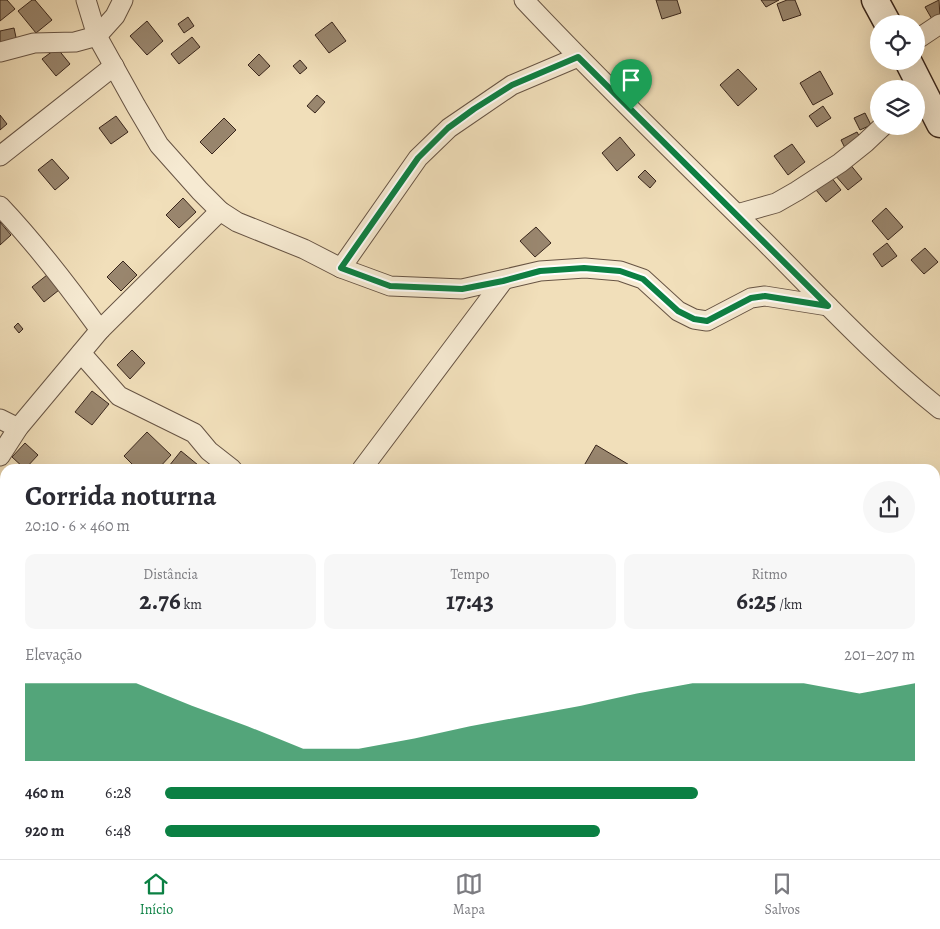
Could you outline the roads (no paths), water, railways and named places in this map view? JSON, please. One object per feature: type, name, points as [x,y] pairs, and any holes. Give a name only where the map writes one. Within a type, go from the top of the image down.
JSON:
[{"type":"main road","points":[[875,0],[883,15]]},
{"type":"main road","points":[[925,98],[940,124]]},
{"type":"street","points":[[86,0],[97,36],[159,145],[200,191],[220,211],[237,222],[304,249],[341,268],[390,286],[462,289],[540,271],[584,268],[620,271],[643,279],[678,311],[694,319],[707,321],[751,298],[765,296],[828,306]]},
{"type":"street","points":[[0,52],[34,43],[75,42],[97,36],[115,16],[123,0]]},
{"type":"street","points":[[524,0],[578,57],[828,306],[914,389],[940,409]]},
{"type":"street","points":[[925,34],[940,24]]},
{"type":"street","points":[[341,268],[418,158],[448,128],[512,85],[578,57]]},
{"type":"street","points":[[0,156],[114,66]]},
{"type":"street","points":[[737,214],[776,203],[797,191],[840,163],[873,135]]},
{"type":"street","points":[[0,206],[61,276],[100,330]]},
{"type":"street","points":[[0,456],[18,428],[100,330],[220,211]]},
{"type":"street","points":[[366,464],[503,281]]},
{"type":"street","points":[[81,353],[119,396],[194,433],[209,450],[226,464]]},
{"type":"street","points":[[0,419],[18,428]]}]
